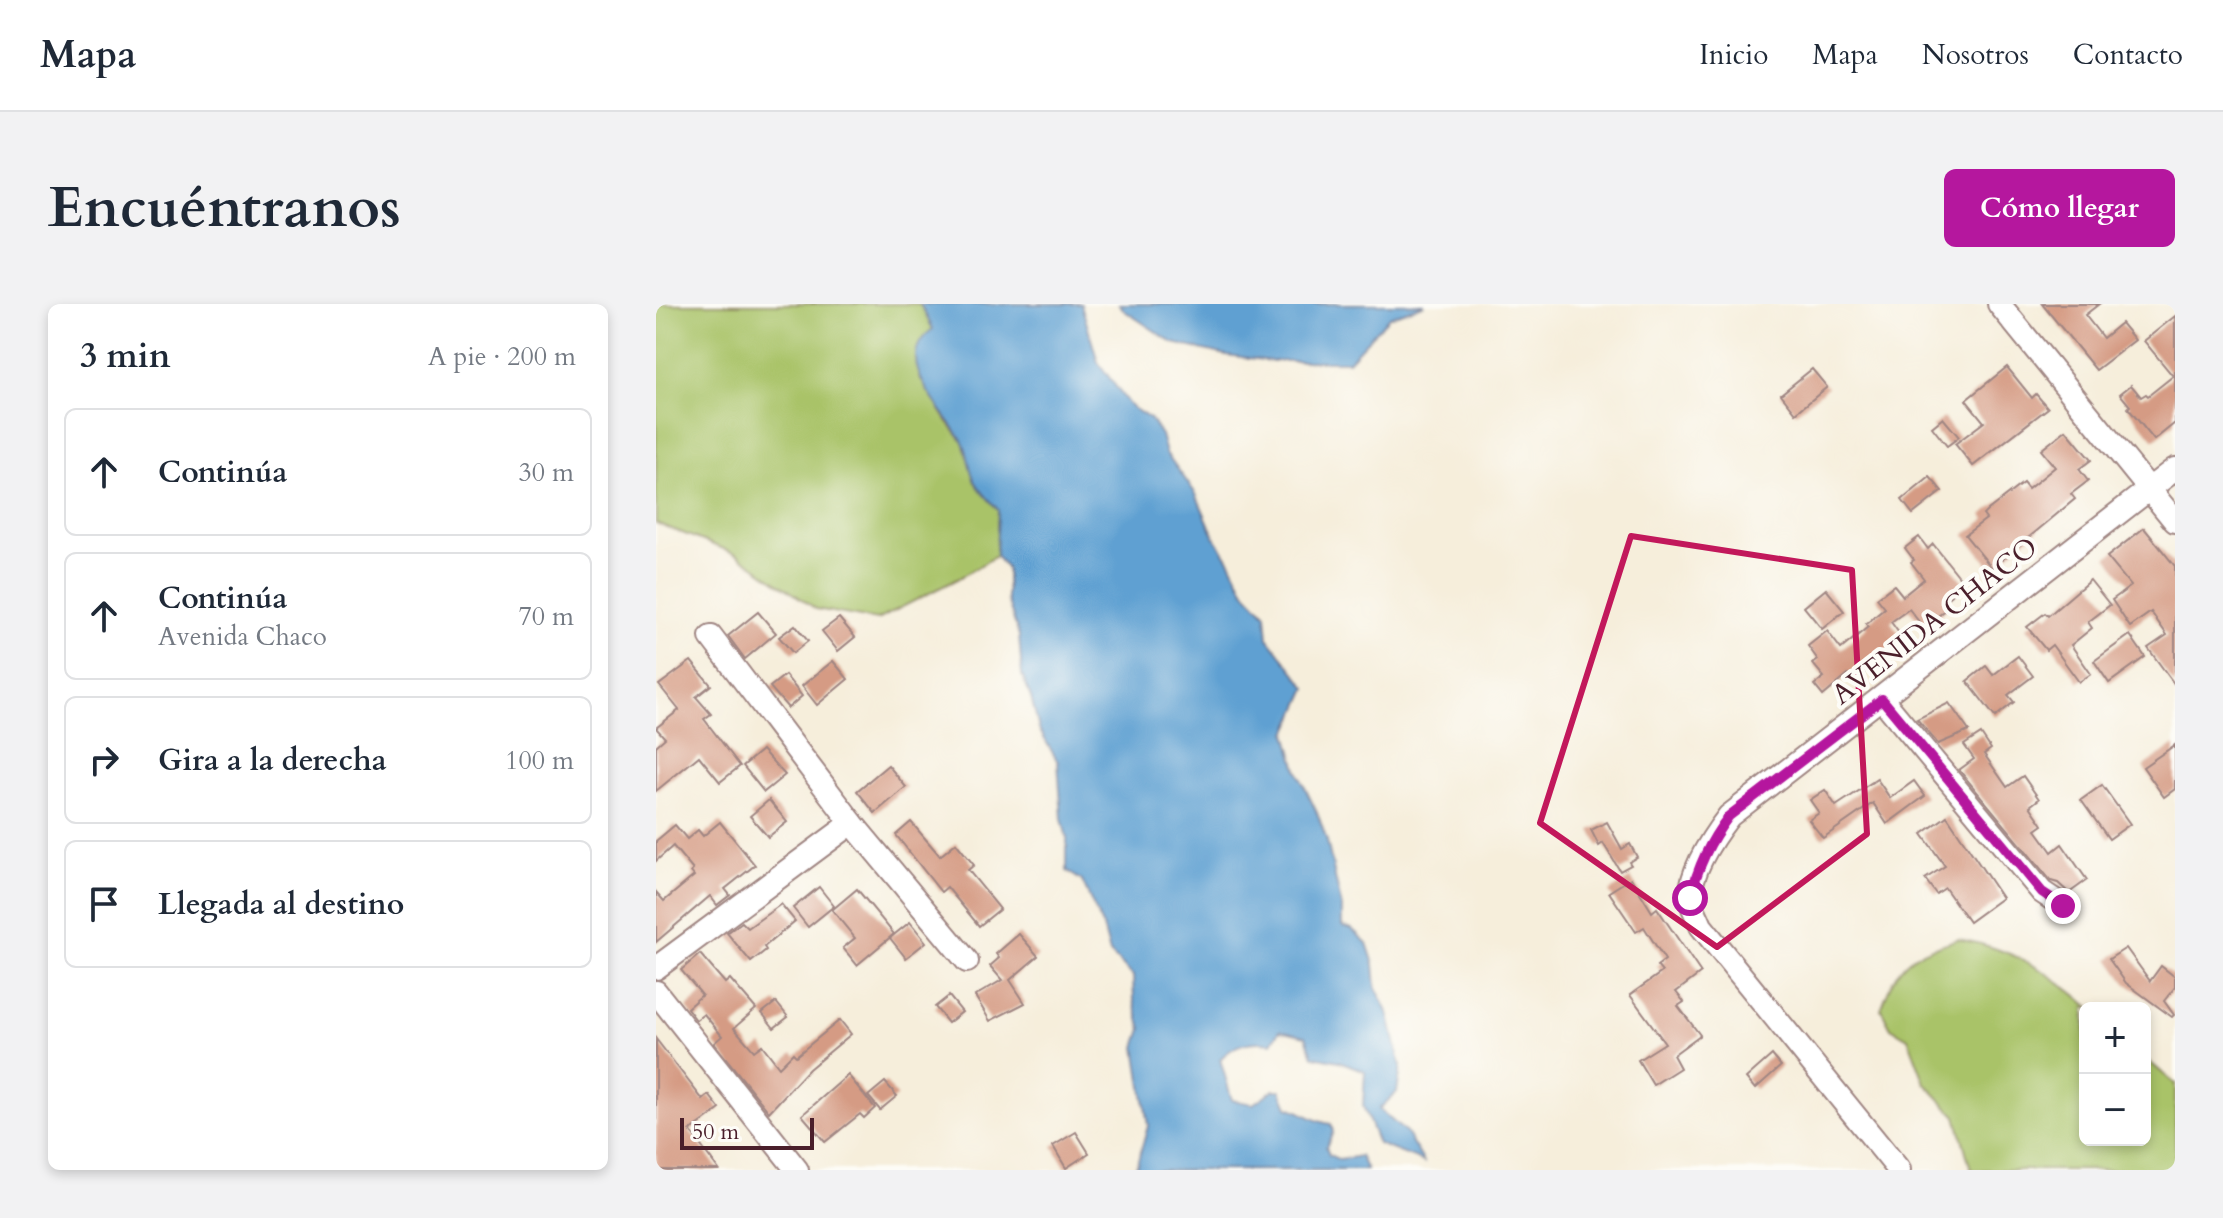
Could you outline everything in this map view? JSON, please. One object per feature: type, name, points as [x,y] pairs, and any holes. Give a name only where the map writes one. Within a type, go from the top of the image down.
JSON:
[{"type":"street","points":[[1999,304],[2175,521]]},
{"type":"street","name":"AVENIDA CHACO","points":[[1899,1170],[1701,926],[1690,898],[1696,873],[1713,837],[1729,816],[2175,469]]},
{"type":"street","points":[[711,637],[852,823],[967,961]]},
{"type":"street","points":[[1882,699],[2042,892],[2063,906]]},
{"type":"street","points":[[656,968],[852,823]]},
{"type":"street","points":[[656,992],[797,1170]]},
{"type":"highlighted area","points":[[1631,536],[1852,570],[1867,834],[1717,947],[1540,823]]},
{"type":"green space","points":[[656,304],[920,304],[933,329],[919,376],[963,441],[975,482],[998,510],[996,556],[877,620],[816,609],[737,554],[656,523]]},
{"type":"green space","points":[[1958,939],[1978,943],[2030,963],[2084,1002],[2079,1002],[2079,1146],[2151,1146],[2151,1063],[2175,1084],[2175,1170],[1971,1170],[1956,1116],[1925,1083],[1908,1038],[1891,1028],[1881,1009],[1900,969],[1927,950]]},
{"type":"water","points":[[920,304],[1081,304],[1098,362],[1130,406],[1150,419],[1161,435],[1166,453],[1196,494],[1214,536],[1246,593],[1266,614],[1268,638],[1307,688],[1287,733],[1298,773],[1327,841],[1342,908],[1342,926],[1352,929],[1367,943],[1374,964],[1376,987],[1388,1012],[1401,1067],[1397,1092],[1379,1109],[1406,1133],[1424,1162],[1378,1144],[1363,1106],[1365,1071],[1339,1061],[1313,1056],[1306,1036],[1280,1030],[1272,1043],[1244,1044],[1220,1059],[1232,1100],[1253,1104],[1273,1090],[1281,1090],[1288,1107],[1331,1124],[1333,1132],[1326,1147],[1329,1155],[1340,1160],[1360,1156],[1367,1170],[1135,1170],[1148,1126],[1136,1047],[1142,1029],[1134,1001],[1133,976],[1110,953],[1103,927],[1082,881],[1067,871],[1067,838],[1062,819],[1058,762],[1039,729],[1022,675],[1019,636],[1007,599],[1007,569],[996,556],[998,510],[977,485],[962,440],[933,399],[918,370],[916,355],[921,341],[933,329]]},
{"type":"water","points":[[1119,304],[1425,304],[1389,317],[1348,361],[1271,361],[1173,343]]},
{"type":"building","points":[[2042,304],[2099,304],[2085,315],[2103,338],[2121,323],[2135,340],[2096,370]]},
{"type":"building","points":[[2175,316],[2175,423],[2154,440],[2120,394],[2131,385],[2141,397],[2148,396],[2173,376],[2144,341]]},
{"type":"building","points":[[2007,367],[2032,398],[2036,394],[2048,408],[1973,466],[1955,444],[1984,422],[1966,400]]},
{"type":"building","points":[[1812,369],[1827,387],[1796,413],[1781,394]]},
{"type":"building","points":[[1943,418],[1959,437],[1947,446],[1932,427]]},
{"type":"building","points":[[2066,430],[2091,460],[2079,469],[2088,481],[2071,494],[2075,499],[1992,568],[1965,535],[1986,519],[1983,515],[1988,510],[2023,483],[2028,489],[2055,467],[2041,450]]},
{"type":"building","points":[[1930,477],[1942,491],[1913,514],[1902,500]]},
{"type":"building","points":[[2144,528],[2175,566],[2175,685],[2148,648],[2167,635],[2151,612],[2130,627],[2112,600],[2131,586],[2107,557]]},
{"type":"building","points":[[1919,537],[1928,549],[1933,544],[1965,584],[1945,600],[1950,606],[1924,628],[1909,609],[1891,622],[1906,643],[1852,681],[1848,675],[1823,696],[1814,685],[1824,677],[1813,664],[1818,660],[1808,646],[1827,631],[1841,649],[1885,608],[1877,598],[1894,585],[1903,596],[1924,579],[1905,548]]},
{"type":"building","points":[[2090,580],[2110,605],[2088,622],[2092,628],[2071,645],[2091,674],[2079,682],[2052,645],[2046,650],[2027,627],[2045,613],[2048,616]]},
{"type":"building","points":[[1826,589],[1844,611],[1822,629],[1804,607]]},
{"type":"building","points":[[758,612],[776,633],[745,659],[728,636]]},
{"type":"building","points":[[839,618],[855,637],[838,651],[822,631]]},
{"type":"building","points":[[795,625],[808,641],[793,653],[779,637]]},
{"type":"building","points":[[2130,635],[2145,657],[2109,683],[2094,661]]},
{"type":"building","points":[[2018,656],[2033,676],[2008,695],[2014,702],[1995,717],[1967,681],[1986,666],[1993,675]]},
{"type":"building","points":[[691,661],[711,685],[696,697],[711,714],[704,719],[740,766],[720,782],[699,756],[656,791],[656,746],[665,738],[656,728],[679,710],[659,685]]},
{"type":"building","points":[[833,661],[848,679],[817,705],[802,686]]},
{"type":"building","points":[[785,675],[802,696],[788,708],[770,687]]},
{"type":"building","points":[[1949,703],[1969,731],[1938,744],[1917,719]]},
{"type":"building","points":[[1981,734],[1991,749],[1984,754],[2007,787],[2023,776],[2039,799],[2030,806],[2043,825],[2036,830],[2052,852],[2062,844],[2087,880],[2069,893],[2051,881],[1959,770],[1974,759],[1964,745]]},
{"type":"building","points":[[2175,745],[2175,789],[2164,797],[2143,767]]},
{"type":"building","points":[[762,750],[785,775],[764,792],[743,766]]},
{"type":"building","points":[[888,765],[906,787],[875,813],[857,791]]},
{"type":"building","points":[[1877,779],[1890,798],[1914,781],[1925,796],[1887,824],[1873,803],[1823,838],[1809,820],[1819,813],[1810,800],[1825,790],[1836,806]]},
{"type":"building","points":[[2102,785],[2130,824],[2109,839],[2081,800]]},
{"type":"building","points":[[769,800],[787,822],[768,837],[750,816]]},
{"type":"building","points":[[1947,816],[2002,898],[1969,922],[1945,888],[1936,894],[1925,879],[1945,866],[1922,834]]},
{"type":"building","points":[[720,822],[755,865],[725,889],[730,895],[717,905],[710,896],[656,942],[656,892],[664,901],[694,876],[693,870],[673,846],[656,861],[656,841],[675,825],[687,839],[698,830],[703,836]]},
{"type":"building","points":[[911,822],[940,856],[956,843],[974,865],[968,870],[1000,909],[979,926],[947,887],[941,892],[896,835]]},
{"type":"building","points":[[1607,822],[1622,849],[1630,844],[1637,857],[1620,871],[1603,843],[1599,846],[1591,830]]},
{"type":"building","points":[[1631,878],[1652,912],[1657,908],[1701,973],[1676,992],[1684,1002],[1678,1006],[1700,1035],[1673,1055],[1680,1068],[1653,1085],[1638,1060],[1665,1043],[1630,995],[1662,972],[1657,966],[1665,960],[1644,927],[1636,932],[1609,892]]},
{"type":"building","points":[[819,887],[834,906],[808,927],[793,908]]},
{"type":"building","points":[[857,889],[894,934],[857,965],[843,948],[855,938],[832,910]]},
{"type":"building","points":[[781,904],[795,921],[751,962],[727,933],[742,922],[748,928]]},
{"type":"building","points":[[910,922],[926,942],[906,958],[890,938]]},
{"type":"building","points":[[1019,934],[1038,956],[1010,980],[1025,1003],[990,1021],[975,996],[1002,980],[990,966],[999,958],[996,954]]},
{"type":"building","points":[[2126,948],[2150,981],[2161,966],[2175,977],[2175,987],[2164,1001],[2174,1015],[2172,1017],[2126,983],[2109,959]]},
{"type":"building","points":[[700,954],[725,983],[730,979],[756,1009],[734,1028],[754,1051],[762,1045],[779,1067],[793,1053],[796,1056],[840,1020],[851,1034],[809,1069],[769,1112],[714,1043],[722,1036],[704,1014],[696,1020],[687,1008],[702,995],[681,970]]},
{"type":"building","points":[[949,996],[962,1012],[948,1023],[935,1007]]},
{"type":"building","points":[[776,1002],[788,1017],[774,1028],[762,1013]]},
{"type":"building","points":[[656,1039],[703,1100],[709,1095],[720,1109],[690,1131],[719,1170],[656,1170]]},
{"type":"building","points":[[1772,1055],[1781,1066],[1755,1089],[1746,1078]]},
{"type":"building","points":[[848,1075],[875,1108],[864,1118],[860,1114],[825,1142],[802,1115]]},
{"type":"building","points":[[885,1082],[897,1096],[880,1110],[868,1096]]},
{"type":"building","points":[[1076,1132],[1089,1153],[1066,1168],[1053,1146]]},
{"type":"route","points":[[1690,898],[1696,873],[1713,837],[1729,816],[1882,699],[2042,892],[2063,906]]}]
